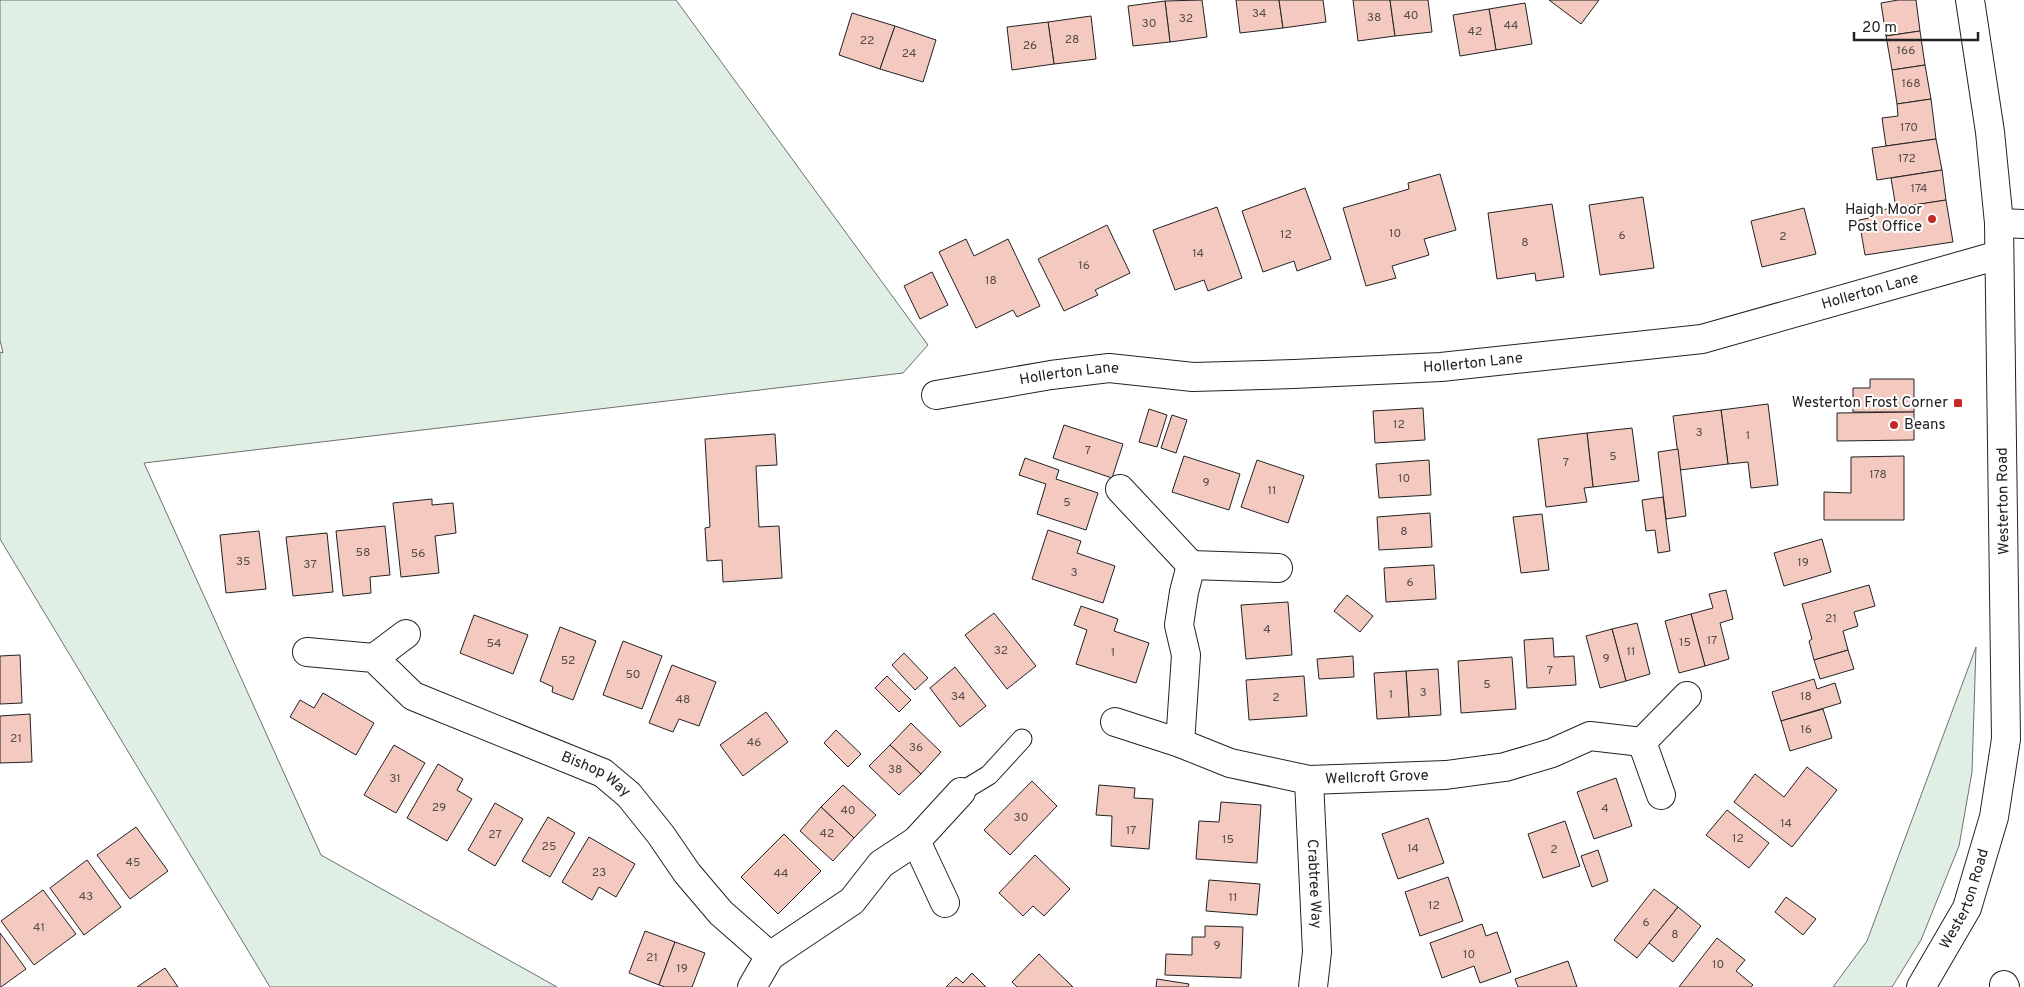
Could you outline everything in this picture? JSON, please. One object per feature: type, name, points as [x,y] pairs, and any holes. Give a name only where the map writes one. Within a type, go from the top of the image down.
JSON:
[{"type":"street","name":"Westerton Road","points":[[1921,987],[1966,908],[1994,817],[2006,739],[2004,484],[1999,255],[2012,224],[1990,132],[1970,0]]},
{"type":"street","name":"Hollerton Lane","points":[[936,395],[1051,374],[1109,368],[1193,376],[1303,374],[1440,367],[1702,340],[1999,255]]},
{"type":"street","points":[[1120,489],[1192,565],[1278,568]]},
{"type":"street","points":[[1180,742],[1186,656],[1179,625],[1184,592],[1192,565]]},
{"type":"street","points":[[307,652],[374,658],[406,634]]},
{"type":"street","name":"Bishop Way","points":[[374,658],[413,696],[603,774],[629,795],[721,913],[770,956]]},
{"type":"street","points":[[1661,795],[1642,742],[1687,696]]},
{"type":"street","name":"Wellcroft Grove","points":[[1115,722],[1180,742],[1230,763],[1309,780],[1446,775],[1506,767],[1552,753],[1590,736],[1642,742]]},
{"type":"street","name":"Crabtree Way","points":[[1309,780],[1317,952],[1313,987]]},
{"type":"street","points":[[752,987],[770,956],[852,901],[881,864],[916,841],[961,792]]},
{"type":"street","points":[[916,841],[945,903]]},
{"type":"lane","points":[[961,792],[989,775],[1022,739]]},
{"type":"green space","points":[[0,0],[676,0],[928,345],[903,373],[144,463],[321,855],[557,987],[270,987],[0,539],[0,352],[3,353],[0,340]]},
{"type":"green space","points":[[1976,647],[1972,772],[1959,846],[1921,940],[1892,987],[1833,987],[1867,941]]},
{"type":"building","points":[[1202,0],[1207,37],[1170,42],[1165,1]]},
{"type":"building","points":[[1236,0],[1279,0],[1283,28],[1240,33]]},
{"type":"building","points":[[1279,0],[1323,0],[1326,22],[1283,28]]},
{"type":"building","points":[[1353,0],[1390,0],[1395,36],[1358,41]]},
{"type":"building","points":[[1390,0],[1428,0],[1432,32],[1395,36]]},
{"type":"building","points":[[1549,0],[1599,0],[1581,24]]},
{"type":"building","points":[[1898,0],[1916,0],[1920,31],[1886,36],[1881,3]]},
{"type":"building","points":[[1165,1],[1170,42],[1133,46],[1128,6]]},
{"type":"building","points":[[1525,3],[1532,44],[1496,50],[1489,9]]},
{"type":"building","points":[[1489,9],[1496,50],[1460,56],[1453,15]]},
{"type":"building","points":[[852,13],[895,26],[880,69],[839,55]]},
{"type":"building","points":[[1091,16],[1096,59],[1054,64],[1048,22]]},
{"type":"building","points":[[1048,22],[1054,64],[1012,70],[1007,27]]},
{"type":"building","points":[[895,26],[936,40],[923,82],[880,69]]},
{"type":"building","points":[[1920,31],[1925,65],[1892,70],[1886,36]]},
{"type":"building","points":[[1925,65],[1931,99],[1897,104],[1892,70]]},
{"type":"building","points":[[1931,99],[1936,139],[1886,146],[1882,118],[1898,116],[1897,104]]},
{"type":"building","points":[[1936,139],[1942,170],[1877,180],[1872,148]]},
{"type":"building","points":[[1942,170],[1946,200],[1896,208],[1891,178]]},
{"type":"building","points":[[1440,174],[1456,230],[1424,239],[1429,255],[1392,266],[1396,278],[1366,286],[1343,208],[1409,189],[1408,183]]},
{"type":"building","points":[[1305,188],[1331,259],[1297,271],[1294,261],[1263,272],[1242,211]]},
{"type":"building","points":[[1643,197],[1654,268],[1600,275],[1589,205]]},
{"type":"building","points":[[1946,200],[1953,242],[1865,255],[1859,220],[1869,218],[1868,212]]},
{"type":"building","points":[[1552,204],[1564,277],[1536,281],[1535,273],[1497,279],[1488,213]]},
{"type":"building","points":[[1217,207],[1242,278],[1208,291],[1204,280],[1175,290],[1153,230]]},
{"type":"building","points":[[1804,208],[1816,254],[1762,267],[1751,221]]},
{"type":"building","points":[[1107,225],[1130,273],[1095,290],[1098,295],[1064,311],[1038,259]]},
{"type":"building","points":[[966,239],[974,256],[1008,239],[1040,306],[1017,317],[1013,310],[976,328],[939,252]]},
{"type":"building","points":[[932,272],[948,305],[920,319],[904,286]]},
{"type":"building","points":[[1870,379],[1914,379],[1914,412],[1853,412],[1853,388],[1870,388]]},
{"type":"building","points":[[1768,404],[1778,485],[1751,488],[1748,462],[1728,464],[1721,410]]},
{"type":"building","points":[[1423,408],[1425,440],[1375,443],[1373,411]]},
{"type":"building","points":[[1149,409],[1167,415],[1157,447],[1139,442]]},
{"type":"building","points":[[1721,410],[1728,464],[1680,470],[1673,416]]},
{"type":"building","points":[[1914,412],[1914,440],[1837,441],[1837,413]]},
{"type":"building","points":[[1172,415],[1187,420],[1176,453],[1161,448]]},
{"type":"building","points":[[1064,425],[1123,444],[1112,478],[1053,458]]},
{"type":"building","points":[[1632,428],[1639,481],[1593,487],[1587,433]]},
{"type":"building","points":[[1587,433],[1593,487],[1584,488],[1587,502],[1546,507],[1538,439]]},
{"type":"building","points":[[775,434],[777,465],[756,466],[759,527],[779,526],[782,578],[723,582],[722,560],[707,561],[705,528],[710,527],[705,439]]},
{"type":"building","points":[[1678,449],[1686,516],[1666,519],[1658,452]]},
{"type":"building","points":[[1184,456],[1240,474],[1229,510],[1172,492]]},
{"type":"building","points":[[1904,456],[1904,520],[1824,520],[1824,492],[1851,493],[1851,457]]},
{"type":"building","points":[[1025,458],[1059,470],[1056,479],[1098,493],[1086,530],[1037,514],[1046,484],[1019,475]]},
{"type":"building","points":[[1257,460],[1304,476],[1288,523],[1241,507]]},
{"type":"building","points":[[1429,460],[1431,495],[1379,498],[1376,464]]},
{"type":"building","points":[[1663,497],[1670,551],[1658,553],[1655,530],[1646,531],[1642,500]]},
{"type":"building","points":[[432,499],[432,505],[453,503],[456,533],[435,536],[439,573],[401,577],[393,503]]},
{"type":"building","points":[[1430,513],[1432,547],[1379,550],[1377,517]]},
{"type":"building","points":[[1542,514],[1549,570],[1521,573],[1513,517]]},
{"type":"building","points":[[385,526],[390,575],[370,577],[371,593],[343,596],[336,531]]},
{"type":"building","points":[[1048,530],[1081,541],[1077,553],[1115,566],[1103,603],[1032,579]]},
{"type":"building","points":[[259,531],[266,589],[226,593],[220,535]]},
{"type":"building","points":[[327,533],[333,592],[293,596],[286,537]]},
{"type":"building","points":[[1822,539],[1831,572],[1784,586],[1774,553]]},
{"type":"building","points":[[1434,565],[1436,599],[1386,602],[1384,568]]},
{"type":"building","points":[[1869,585],[1875,606],[1854,612],[1858,626],[1843,631],[1848,650],[1814,660],[1809,641],[1812,639],[1802,604]]},
{"type":"building","points":[[1726,590],[1733,619],[1720,623],[1729,659],[1705,666],[1691,614],[1713,608],[1709,594]]},
{"type":"building","points":[[1347,595],[1373,616],[1360,632],[1334,611]]},
{"type":"building","points":[[1288,602],[1292,655],[1246,659],[1241,605]]},
{"type":"building","points":[[1081,606],[1118,619],[1114,631],[1149,643],[1136,683],[1076,664],[1087,630],[1074,625]]},
{"type":"building","points":[[994,613],[1036,666],[1007,689],[965,635]]},
{"type":"building","points":[[1691,614],[1705,666],[1679,673],[1665,621]]},
{"type":"building","points":[[474,615],[528,635],[513,674],[460,653]]},
{"type":"building","points":[[1637,623],[1650,674],[1626,681],[1612,629]]},
{"type":"building","points":[[560,627],[596,641],[573,700],[552,692],[553,687],[540,681]]},
{"type":"building","points":[[1612,629],[1626,681],[1600,688],[1586,636]]},
{"type":"building","points":[[1553,638],[1554,657],[1574,656],[1576,685],[1527,688],[1524,640]]},
{"type":"building","points":[[623,641],[662,656],[642,709],[603,695]]},
{"type":"building","points":[[1848,650],[1854,669],[1820,679],[1814,660]]},
{"type":"building","points":[[904,653],[928,678],[915,690],[892,665]]},
{"type":"building","points":[[20,655],[22,703],[0,704],[0,656]]},
{"type":"building","points":[[1353,656],[1354,677],[1319,679],[1317,659]]},
{"type":"building","points":[[1512,657],[1516,709],[1461,713],[1458,661]]},
{"type":"building","points":[[672,665],[716,682],[699,726],[679,719],[673,732],[649,723]]},
{"type":"building","points":[[955,667],[986,706],[960,727],[930,688]]},
{"type":"building","points":[[1438,669],[1441,715],[1409,717],[1406,671]]},
{"type":"building","points":[[1406,671],[1409,717],[1377,719],[1374,673]]},
{"type":"building","points":[[887,676],[911,700],[899,712],[875,688]]},
{"type":"building","points":[[1304,676],[1307,716],[1249,720],[1246,680]]},
{"type":"building","points":[[1814,679],[1817,689],[1835,683],[1841,703],[1781,721],[1772,692]]},
{"type":"building","points":[[323,693],[374,723],[356,755],[290,717],[300,700],[314,708]]},
{"type":"building","points":[[1823,709],[1832,738],[1790,751],[1781,721]]},
{"type":"building","points":[[766,712],[788,742],[743,776],[720,745]]},
{"type":"building","points":[[30,714],[32,762],[0,763],[0,716]]},
{"type":"building","points":[[911,723],[941,752],[921,774],[890,745]]},
{"type":"building","points":[[836,730],[861,754],[848,767],[824,743]]},
{"type":"building","points":[[394,745],[425,763],[396,813],[364,795]]},
{"type":"building","points":[[890,745],[921,774],[899,795],[869,766]]},
{"type":"building","points":[[438,764],[463,779],[457,790],[472,799],[447,841],[407,818]]},
{"type":"building","points":[[1807,767],[1837,790],[1792,847],[1734,802],[1755,774],[1784,797]]},
{"type":"building","points":[[1616,778],[1632,826],[1594,839],[1577,792]]},
{"type":"building","points":[[1032,781],[1057,806],[1010,855],[984,830]]},
{"type":"building","points":[[843,785],[876,815],[854,838],[821,807]]},
{"type":"building","points":[[1099,785],[1135,788],[1134,798],[1153,799],[1149,849],[1111,846],[1112,816],[1096,815]]},
{"type":"building","points":[[1221,802],[1261,805],[1257,863],[1196,859],[1199,821],[1219,822]]},
{"type":"building","points":[[495,803],[523,819],[495,866],[468,850]]},
{"type":"building","points":[[821,807],[854,838],[833,861],[800,831]]},
{"type":"building","points":[[1727,810],[1769,843],[1749,868],[1706,835]]},
{"type":"building","points":[[548,817],[575,833],[550,877],[522,861]]},
{"type":"building","points":[[1428,818],[1444,863],[1398,879],[1382,834]]},
{"type":"building","points":[[1565,821],[1580,866],[1543,878],[1528,834]]},
{"type":"building","points":[[136,827],[168,871],[130,899],[97,855]]},
{"type":"building","points":[[784,834],[821,871],[778,914],[741,877]]},
{"type":"building","points":[[589,837],[635,864],[616,897],[599,887],[592,900],[562,882]]},
{"type":"building","points":[[1598,850],[1608,881],[1592,887],[1581,856]]},
{"type":"building","points":[[1035,855],[1070,889],[1044,916],[1033,906],[1023,916],[999,893]]},
{"type":"building","points":[[87,860],[121,907],[84,935],[50,888]]},
{"type":"building","points":[[1448,877],[1463,921],[1420,936],[1405,892]]},
{"type":"building","points":[[1209,880],[1260,884],[1257,915],[1206,911]]},
{"type":"building","points":[[1654,889],[1678,907],[1637,958],[1614,940]]},
{"type":"building","points":[[43,890],[76,934],[34,965],[1,921]]},
{"type":"building","points":[[1786,897],[1816,919],[1803,935],[1775,912]]},
{"type":"building","points":[[1678,907],[1701,926],[1673,962],[1649,943]]},
{"type":"building","points":[[1482,924],[1486,936],[1497,932],[1511,972],[1480,983],[1474,966],[1442,978],[1430,943]]},
{"type":"building","points":[[1205,926],[1243,927],[1241,978],[1165,975],[1166,954],[1192,955],[1192,937],[1205,937]]},
{"type":"building","points":[[645,931],[675,942],[659,985],[629,973]]},
{"type":"building","points":[[0,933],[26,969],[1,987],[0,987]]},
{"type":"building","points":[[1717,938],[1745,960],[1736,971],[1753,985],[1751,987],[1679,987]]},
{"type":"building","points":[[675,942],[705,953],[692,987],[665,987],[659,985]]},
{"type":"building","points":[[1039,954],[1073,987],[1017,987],[1012,982]]},
{"type":"building","points":[[1568,961],[1577,987],[1518,987],[1515,979]]},
{"type":"building","points":[[165,968],[178,987],[137,987]]},
{"type":"building","points":[[972,973],[986,987],[946,987],[956,977],[963,983]]},
{"type":"building","points":[[1157,979],[1189,984],[1188,987],[1156,987]]},
{"type":"place","name":"Haigh Moor Post Office","points":[[1932,219]]},
{"type":"place","name":"Westerton Frost Corner","points":[[1958,403]]},
{"type":"place","name":"Beans","points":[[1894,425]]}]
